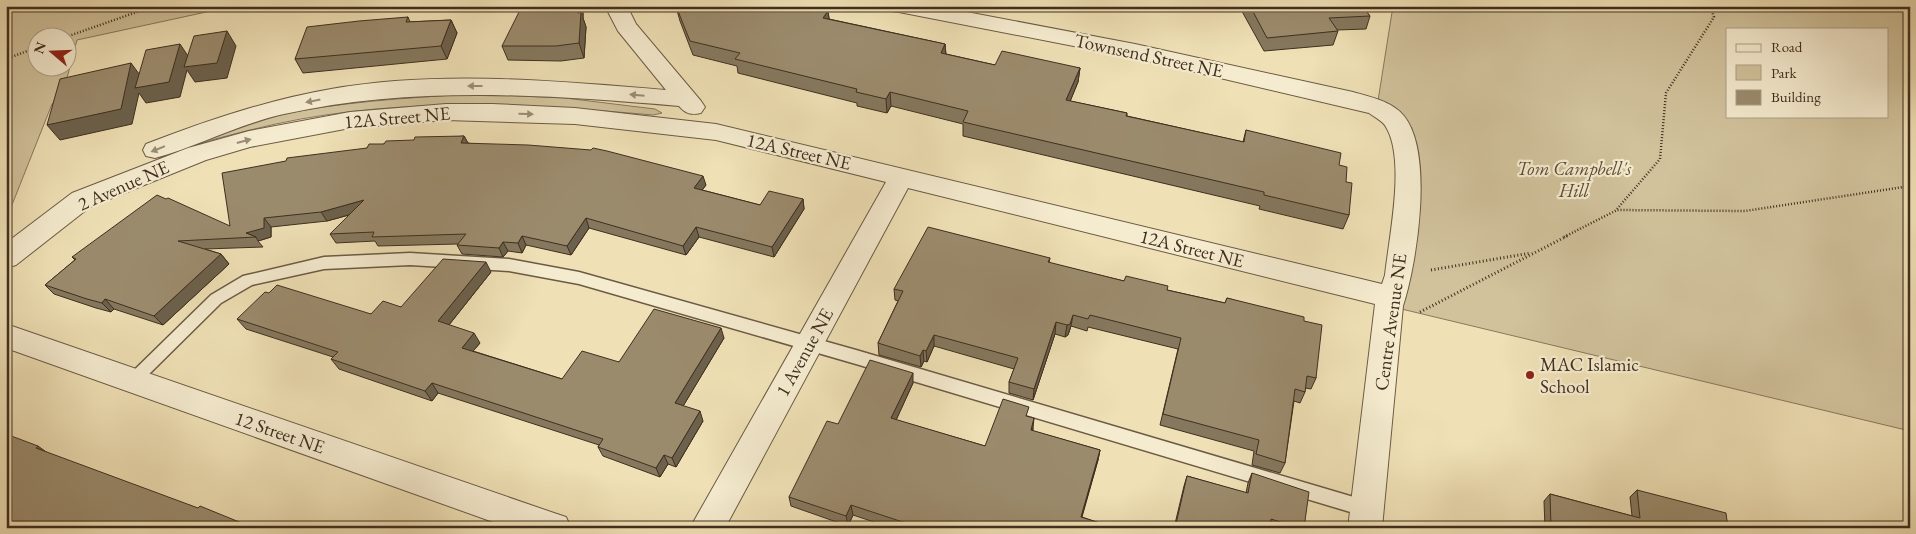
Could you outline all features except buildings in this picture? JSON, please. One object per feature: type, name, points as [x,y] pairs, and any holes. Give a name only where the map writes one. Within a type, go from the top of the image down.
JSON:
[{"type":"street","points":[[616,6],[626,26],[686,99],[716,132]]},
{"type":"street","name":"Townsend Street NE","points":[[899,6],[1135,51],[1353,100],[1377,107],[1395,120]]},
{"type":"street","name":"12A Street NE","points":[[81,200],[147,154],[238,120],[282,107],[322,99],[399,89],[470,86],[582,90],[686,99]]},
{"type":"street","name":"12A Street NE","points":[[197,154],[300,128],[360,119],[446,112],[575,116],[716,132],[902,176],[1394,286]]},
{"type":"street","name":"Centre Avenue NE","points":[[1366,518],[1387,330],[1409,170],[1405,140],[1395,120]]},
{"type":"street","name":"2 Avenue NE","points":[[6,258],[81,200],[197,154]]},
{"type":"street","name":"1 Avenue NE","points":[[707,528],[902,176]]},
{"type":"street","name":"12 Street NE","points":[[6,336],[554,528]]},
{"type":"lane","points":[[132,380],[216,299],[248,280],[324,263],[410,258],[509,265],[579,278],[808,343],[1366,518]]},
{"type":"path","points":[[78,33],[154,6]]},
{"type":"path","points":[[1387,330],[1617,210],[1660,159],[1666,93],[1714,17],[1710,6]]},
{"type":"path","points":[[6,59],[28,51]]},
{"type":"path","points":[[1617,210],[1745,211],[1910,186]]},
{"type":"path","points":[[1394,286],[1534,253]]},
{"type":"green space","points":[[6,6],[234,6],[78,40],[78,28],[28,28],[28,78],[67,78],[63,93],[52,104],[6,220]]},
{"type":"green space","name":"Tom Campbell's Hill","points":[[1393,6],[1910,6],[1910,431],[1389,306],[1409,171],[1377,107]]},
{"type":"green space","points":[[471,94],[565,98],[655,109],[662,113],[653,115],[501,106],[401,107],[300,119],[220,138],[170,155],[173,149],[236,127],[298,111],[397,99]]},
{"type":"place","name":"MAC Islamic School","points":[[1530,375]]}]
